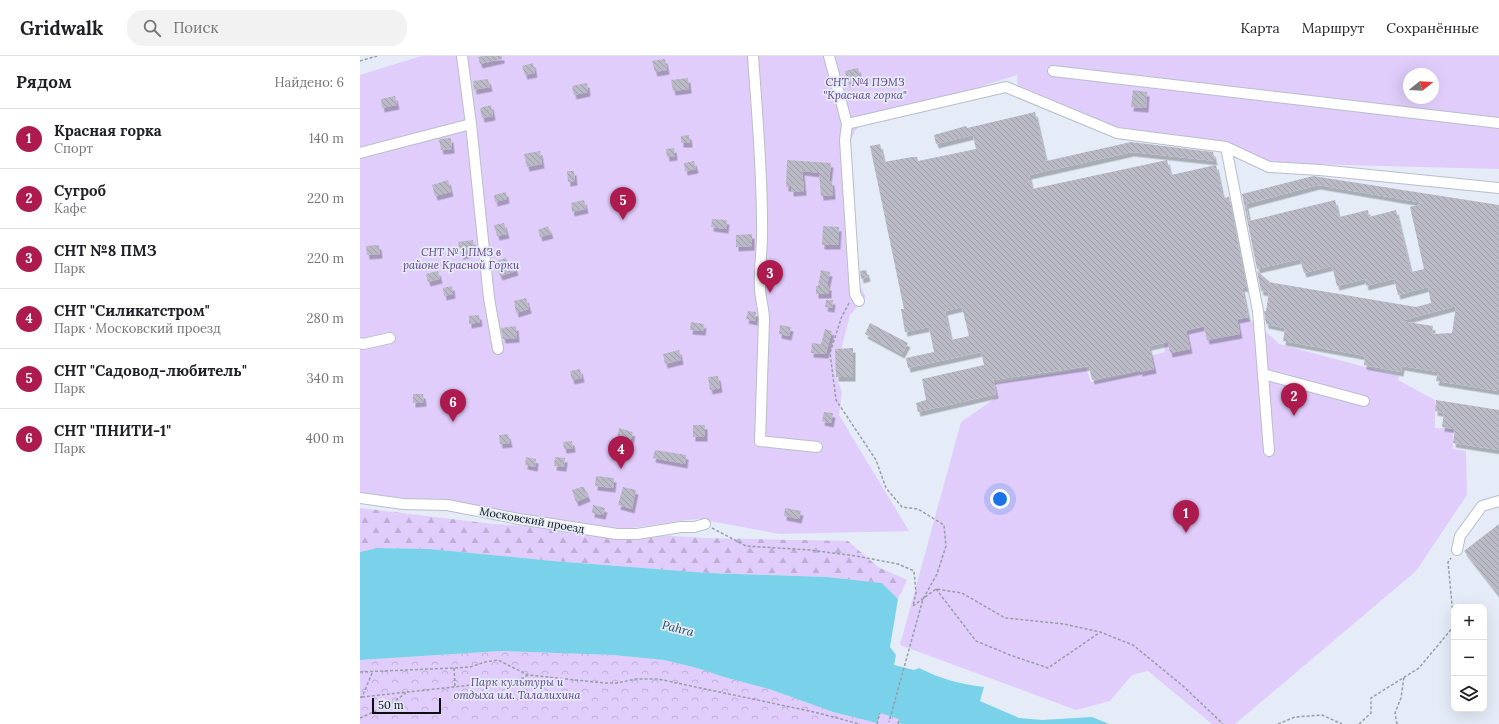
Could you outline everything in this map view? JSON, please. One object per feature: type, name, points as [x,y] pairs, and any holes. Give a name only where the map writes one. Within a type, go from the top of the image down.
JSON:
[{"type":"street","points":[[462,56],[471,124],[489,298],[498,348]]},
{"type":"street","points":[[753,56],[758,125],[762,224],[760,299],[764,308],[760,441],[817,448]]},
{"type":"street","points":[[829,56],[847,124],[845,140],[857,298]]},
{"type":"street","points":[[1053,71],[1499,123]]},
{"type":"street","points":[[847,124],[1006,87],[1117,133],[1226,147],[1270,168],[1320,170],[1499,188]]},
{"type":"street","points":[[360,153],[471,124]]},
{"type":"street","points":[[1226,147],[1258,311],[1269,451]]},
{"type":"street","points":[[360,343],[363,344],[390,338]]},
{"type":"street","points":[[1263,374],[1364,401]]},
{"type":"street","name":"Московский проезд","points":[[360,498],[404,504],[447,505],[519,519],[617,534],[637,534],[661,529],[694,527],[705,524]]},
{"type":"street","points":[[1457,550],[1460,536],[1482,506],[1499,501]]},
{"type":"path","points":[[360,61],[377,56]]},
{"type":"path","points":[[857,298],[842,316],[830,353],[836,400],[876,460],[886,488],[902,507],[918,509],[944,525],[946,546],[937,574],[923,599],[889,722]]},
{"type":"path","points":[[705,524],[746,546],[810,550],[856,556],[898,564],[914,571],[916,593],[914,606],[936,589],[962,594],[1005,618],[1064,624],[1100,632],[1133,645],[1183,686],[1223,724]]},
{"type":"path","points":[[1359,724],[1371,713],[1371,698],[1419,668],[1454,626],[1448,562],[1457,550]]},
{"type":"path","points":[[936,589],[976,641],[1048,668],[1100,632]]},
{"type":"path","points":[[360,672],[470,667],[498,660],[528,675],[617,683],[658,679],[814,712],[860,724]]},
{"type":"path","points":[[454,668],[455,686]]},
{"type":"path","points":[[361,697],[373,672]]},
{"type":"path","points":[[361,697],[508,681],[523,678],[528,675]]},
{"type":"path","points":[[1396,724],[1396,713],[1401,698],[1404,677]]},
{"type":"path","points":[[360,718],[389,705],[408,692]]},
{"type":"path","points":[[877,724],[880,713]]},
{"type":"path","points":[[1278,724],[1296,717],[1322,715],[1342,724]]},
{"type":"path","points":[[898,724],[899,719]]},
{"type":"green space","points":[[421,56],[1499,56],[1499,169],[1268,163],[1207,141],[1113,126],[1018,93],[1017,75],[936,101],[865,121],[855,131],[849,144],[859,284],[866,297],[850,315],[835,374],[842,392],[839,415],[909,531],[780,534],[698,519],[618,530],[511,515],[448,501],[404,499],[360,494],[360,75]]},
{"type":"green space","points":[[1247,318],[1262,328],[1279,344],[1399,376],[1398,380],[1435,400],[1435,428],[1453,429],[1453,449],[1466,451],[1467,495],[1416,571],[1235,724],[1212,724],[1148,671],[1132,675],[1110,701],[1076,710],[900,645],[961,422],[997,397],[995,383],[1086,368],[1091,382],[1139,372],[1137,359],[1165,352],[1163,336]]},
{"type":"green space","points":[[360,508],[493,524],[705,538],[848,541],[878,567],[907,580],[898,599],[882,583],[827,577],[708,573],[553,561],[430,549],[377,548],[360,552]]},
{"type":"green space","name":"Парк культуры и отдыха им. Талалихина","points":[[501,651],[613,655],[664,660],[698,668],[724,677],[772,690],[833,712],[877,723],[880,713],[900,719],[899,722],[902,724],[360,724],[360,660]]},
{"type":"water","name":"Pahra","points":[[377,548],[430,549],[553,561],[708,573],[827,577],[882,583],[898,599],[890,647],[896,655],[894,665],[914,670],[919,668],[950,680],[984,687],[980,701],[1019,718],[1042,720],[1092,717],[1109,724],[902,724],[898,722],[899,719],[880,713],[877,723],[833,712],[772,690],[697,668],[664,660],[613,655],[501,651],[360,660],[360,552]]},
{"type":"building","points":[[502,56],[502,59],[480,64],[478,57]]},
{"type":"building","points":[[665,59],[667,70],[655,72],[652,61]]},
{"type":"building","points":[[533,63],[535,73],[525,75],[522,66]]},
{"type":"building","points":[[858,68],[861,80],[848,83],[845,71]]},
{"type":"building","points":[[688,78],[689,89],[673,91],[671,80]]},
{"type":"building","points":[[488,79],[490,87],[474,90],[473,81]]},
{"type":"building","points":[[587,83],[588,92],[574,95],[572,86]]},
{"type":"building","points":[[1133,90],[1147,92],[1146,108],[1131,107]]},
{"type":"building","points":[[395,96],[397,105],[382,108],[381,99]]},
{"type":"building","points":[[491,105],[493,116],[482,118],[480,108]]},
{"type":"building","points":[[1035,112],[1046,161],[1131,142],[1213,152],[1215,161],[1132,152],[1029,175],[1032,189],[1167,160],[1171,175],[1216,165],[1223,198],[1229,197],[1247,288],[1242,287],[1248,317],[1237,319],[1240,334],[1207,340],[1204,326],[1186,330],[1190,349],[1170,353],[1168,342],[1149,346],[1154,369],[1140,372],[1140,370],[1092,380],[1089,366],[993,380],[996,394],[918,412],[916,403],[926,400],[922,379],[984,365],[981,352],[908,368],[906,358],[934,352],[929,327],[905,332],[901,309],[904,309],[870,146],[880,144],[884,162],[912,157],[917,157],[918,161],[976,149],[973,135],[936,144],[934,135],[966,126],[967,128]],"holes":[[[962,307],[969,336],[951,340],[945,311]]]},
{"type":"building","points":[[689,135],[690,143],[681,143],[681,136]]},
{"type":"building","points":[[451,138],[452,149],[441,150],[439,139]]},
{"type":"building","points":[[674,148],[675,156],[667,157],[666,149]]},
{"type":"building","points":[[540,151],[542,164],[527,167],[524,154]]},
{"type":"building","points":[[787,160],[831,163],[829,181],[832,181],[833,195],[821,196],[819,173],[802,171],[804,191],[791,192],[791,187],[786,187]]},
{"type":"building","points":[[694,161],[696,169],[685,171],[684,163]]},
{"type":"building","points":[[567,171],[574,171],[575,181],[568,182]]},
{"type":"building","points":[[1313,176],[1499,205],[1499,391],[1436,381],[1438,372],[1402,366],[1401,372],[1364,365],[1365,356],[1283,341],[1285,328],[1266,324],[1264,311],[1266,311],[1269,292],[1261,291],[1257,271],[1270,282],[1268,282],[1416,307],[1431,303],[1428,287],[1398,295],[1394,279],[1366,286],[1365,279],[1337,286],[1332,266],[1304,273],[1300,259],[1257,269],[1242,194]],"holes":[[[1318,185],[1424,203],[1410,207],[1424,269],[1411,272],[1396,210],[1369,217],[1368,210],[1339,217],[1335,200],[1249,221],[1246,204]],[[1456,306],[1452,333],[1432,334],[1433,326],[1400,321]]]},
{"type":"building","points":[[448,180],[451,192],[435,196],[432,185]]},
{"type":"building","points":[[506,192],[507,199],[495,202],[494,195]]},
{"type":"building","points":[[584,200],[586,209],[572,212],[571,203]]},
{"type":"building","points":[[712,219],[727,220],[726,229],[711,227]]},
{"type":"building","points":[[504,223],[507,234],[497,236],[494,225]]},
{"type":"building","points":[[548,226],[551,234],[540,237],[538,230]]},
{"type":"building","points":[[823,226],[839,227],[838,245],[822,245]]},
{"type":"building","points":[[752,234],[752,246],[736,247],[736,235]]},
{"type":"building","points":[[473,240],[475,252],[461,255],[458,242]]},
{"type":"building","points":[[379,245],[380,254],[367,255],[366,246]]},
{"type":"building","points":[[506,258],[508,263],[513,262],[516,271],[500,276],[495,262]]},
{"type":"building","points":[[821,270],[830,272],[827,286],[829,286],[829,294],[816,294],[816,286],[818,286]]},
{"type":"building","points":[[866,270],[868,277],[861,279],[860,271]]},
{"type":"building","points":[[438,271],[440,279],[428,282],[426,274]]},
{"type":"building","points":[[452,286],[453,294],[444,296],[443,288]]},
{"type":"building","points":[[526,298],[529,309],[516,313],[514,301]]},
{"type":"building","points":[[826,300],[833,300],[832,308],[825,307]]},
{"type":"building","points":[[748,311],[756,312],[755,321],[746,319]]},
{"type":"building","points":[[479,315],[480,322],[469,324],[469,316]]},
{"type":"building","points":[[691,322],[704,324],[703,331],[690,330]]},
{"type":"building","points":[[870,323],[908,343],[902,354],[865,334]]},
{"type":"building","points":[[780,325],[791,327],[789,336],[779,334]]},
{"type":"building","points":[[516,326],[517,338],[503,339],[501,328]]},
{"type":"building","points":[[825,329],[832,331],[826,354],[811,353],[812,343],[821,344]]},
{"type":"building","points":[[853,348],[853,377],[836,377],[835,349]]},
{"type":"building","points":[[679,350],[681,360],[665,364],[663,354]]},
{"type":"building","points":[[580,369],[582,378],[572,380],[570,371]]},
{"type":"building","points":[[718,376],[720,388],[710,390],[708,377]]},
{"type":"building","points":[[413,394],[423,394],[424,402],[413,403]]},
{"type":"building","points":[[1436,400],[1499,410],[1499,450],[1453,443],[1455,429],[1442,427],[1444,413],[1435,411]]},
{"type":"building","points":[[824,412],[833,413],[831,423],[822,421]]},
{"type":"building","points":[[693,425],[705,425],[705,437],[693,437]]},
{"type":"building","points":[[619,428],[633,432],[629,446],[616,443]]},
{"type":"building","points":[[508,434],[510,443],[500,444],[499,435]]},
{"type":"building","points":[[572,441],[573,448],[564,449],[563,442]]},
{"type":"building","points":[[655,450],[686,455],[685,464],[653,458]]},
{"type":"building","points":[[526,457],[536,459],[535,467],[525,465]]},
{"type":"building","points":[[555,457],[565,458],[564,467],[554,466]]},
{"type":"building","points":[[596,476],[614,478],[613,488],[595,486]]},
{"type":"building","points":[[584,487],[588,497],[576,502],[572,490]]},
{"type":"building","points":[[623,487],[636,490],[632,509],[618,505]]},
{"type":"building","points":[[593,505],[605,508],[603,515],[592,513]]},
{"type":"building","points":[[785,508],[801,511],[799,519],[784,516]]},
{"type":"building","points":[[1499,524],[1499,596],[1464,551]]},
{"type":"place","name":"СНТ \"Садовод-любитель\"","points":[[623,220]]},
{"type":"place","name":"СНТ №8 ПМЗ","points":[[770,293]]},
{"type":"place","name":"Сугроб","points":[[1294,416]]},
{"type":"place","name":"СНТ \"ПНИТИ-1\"","points":[[453,422]]},
{"type":"place","name":"СНТ \"Силикатстром\"","points":[[621,469]]},
{"type":"place","name":"Красная горка","points":[[1186,533]]},
{"type":"park label","name":"СНТ №4 ПЭМЗ \"Красная горка\"","points":[[865,88]]},
{"type":"park label","name":"СНТ № 1 ПМЗ в районе Красной Горки","points":[[461,258]]}]
